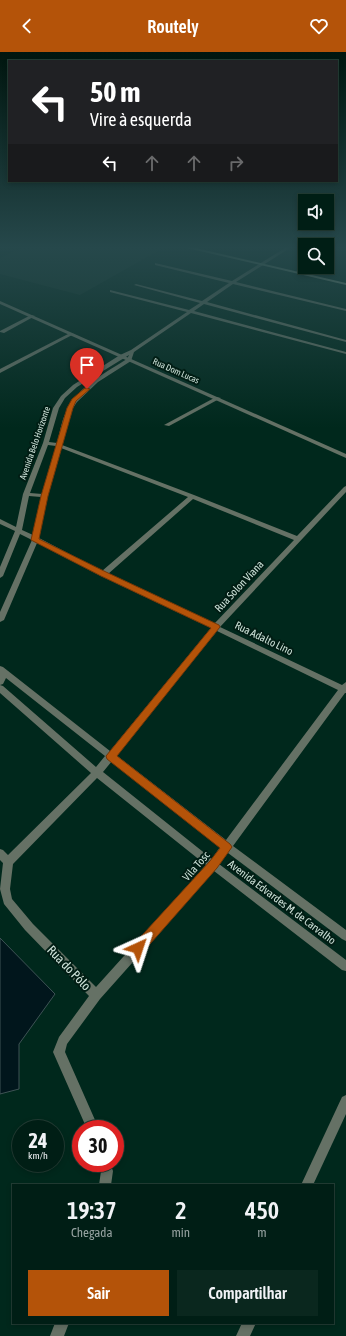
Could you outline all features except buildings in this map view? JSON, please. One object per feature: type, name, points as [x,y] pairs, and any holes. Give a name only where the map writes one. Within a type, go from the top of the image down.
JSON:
[{"type":"street","name":"Rua Dom Lucas","points":[[14,308],[346,456]]},
{"type":"street","points":[[175,308],[346,353]]},
{"type":"street","name":"Avenida Belo Horizonte","points":[[0,576],[18,531],[26,494],[46,443],[56,408],[63,397],[75,386],[122,356],[133,351],[196,308]]},
{"type":"street","points":[[222,308],[346,341]]},
{"type":"street","points":[[2,332],[33,316]]},
{"type":"street","points":[[0,371],[72,334]]},
{"type":"street","points":[[63,397],[74,400],[129,360],[133,351]]},
{"type":"street","points":[[167,425],[218,398]]},
{"type":"street","name":"Avenida Belo Horizonte","points":[[0,620],[35,540],[44,496],[58,445],[74,400]]},
{"type":"street","points":[[46,443],[58,445],[192,496],[298,539]]},
{"type":"street","name":"Rua Solon Viana","points":[[8,862],[97,773],[216,627],[346,488]]},
{"type":"street","points":[[26,494],[44,496]]},
{"type":"street","points":[[103,574],[192,496]]},
{"type":"street","name":"Rua Adalto Lino","points":[[0,521],[103,574],[345,688]]},
{"type":"street","points":[[0,682],[3,671]]},
{"type":"street","name":"Avenida Edvardes M. de Carvalho","points":[[3,671],[227,847],[346,936]]},
{"type":"street","name":"Avenida Edvardes M. de Carvalho","points":[[0,688],[97,773],[346,966]]},
{"type":"street","name":"Vila Tosc","points":[[96,995],[214,865],[345,688]]},
{"type":"street","points":[[0,853],[8,862]]},
{"type":"street","name":"Rua do Pólo","points":[[8,862],[5,889],[8,901],[29,927],[96,995],[63,1041],[59,1052],[89,1120]]},
{"type":"street","points":[[308,1184],[346,1101]]},
{"type":"street","points":[[105,1184],[107,1172]]},
{"type":"street","points":[[57,1336],[62,1324]]},
{"type":"street","points":[[243,1336],[249,1324]]},
{"type":"water","points":[[0,938],[55,994],[19,1044],[19,1089],[0,1094]]},
{"type":"route","points":[[87,389],[74,400],[70,408],[44,496],[35,540],[216,627],[111,756],[227,847],[214,865],[138,948]]}]
